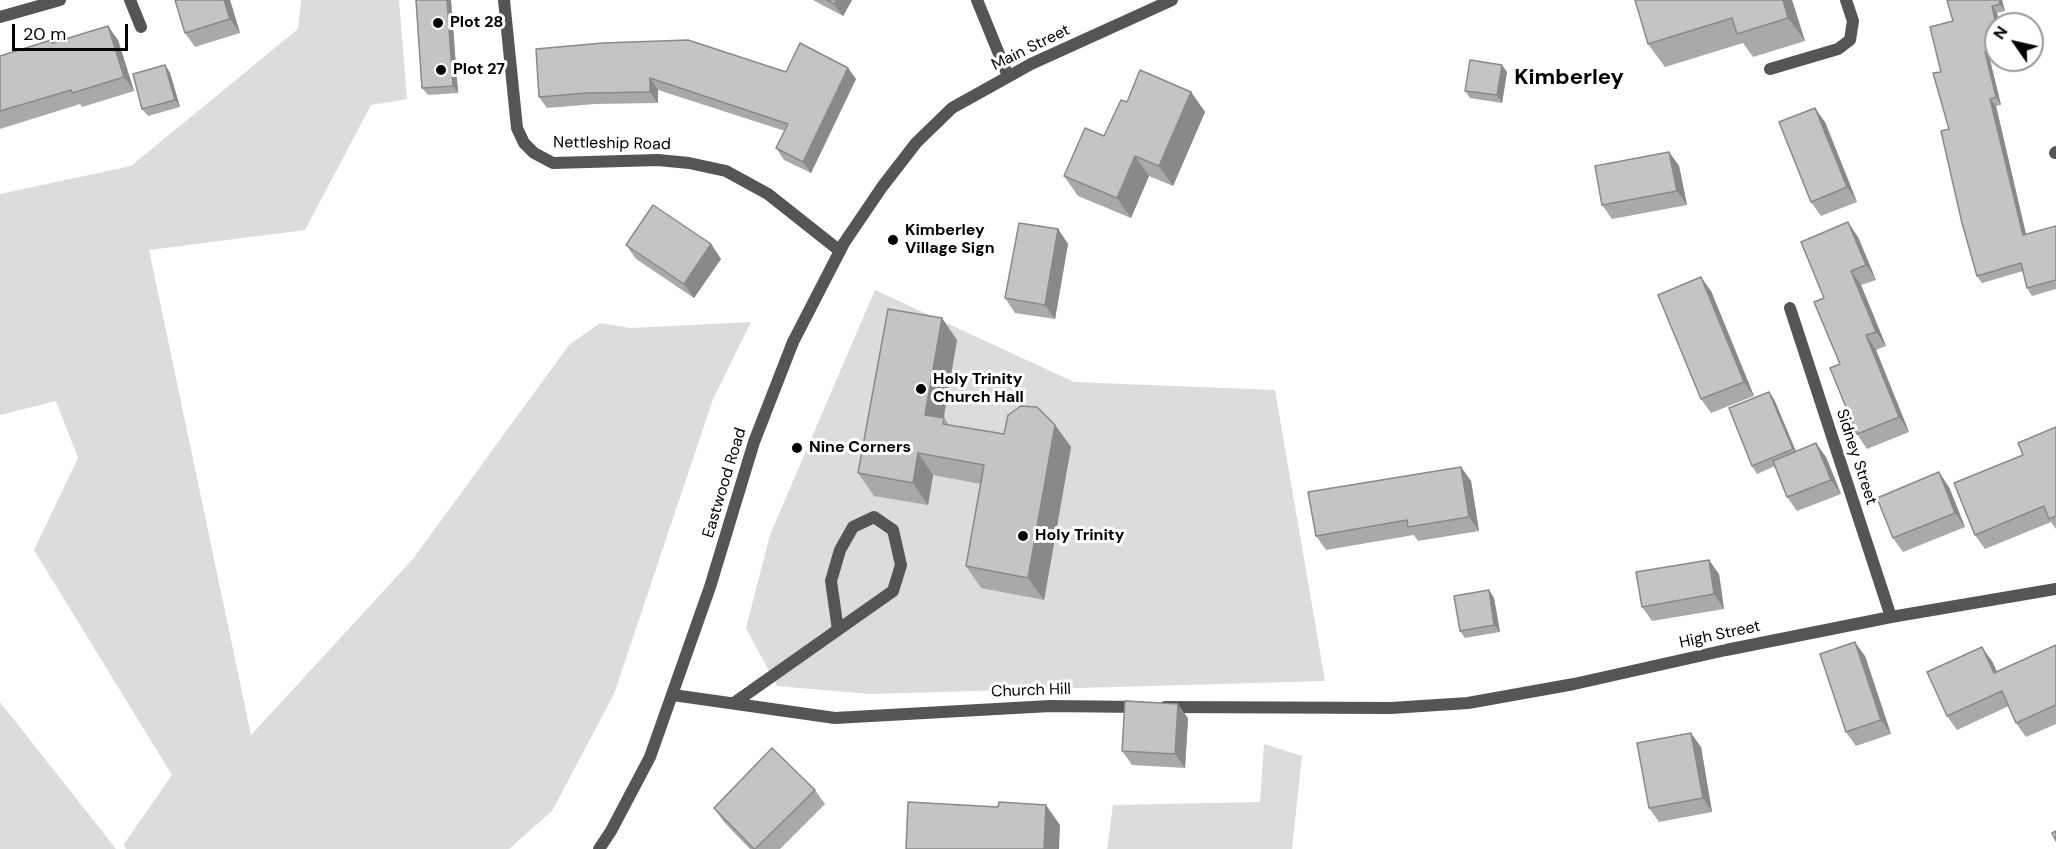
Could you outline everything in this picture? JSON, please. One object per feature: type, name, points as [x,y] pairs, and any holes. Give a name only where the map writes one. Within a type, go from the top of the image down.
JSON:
[{"type":"street","points":[[0,17],[60,0]]},
{"type":"street","points":[[130,0],[141,27]]},
{"type":"street","name":"Nettleship Road","points":[[504,0],[517,128],[524,143],[534,153],[553,163],[658,160],[688,163],[726,171],[768,194],[840,251]]},
{"type":"street","points":[[977,0],[1008,76]]},
{"type":"street","name":"Main Street","points":[[916,143],[951,109],[1008,76],[1172,0]]},
{"type":"street","points":[[1770,69],[1838,49],[1850,40],[1853,21],[1846,0]]},
{"type":"street","name":"Eastwood Road","points":[[599,849],[650,757],[710,587],[754,442],[793,342],[840,251],[882,187],[916,143]]},
{"type":"street","name":"Sidney Street","points":[[1790,308],[1891,617]]},
{"type":"street","points":[[734,703],[838,630],[892,591],[901,565],[893,530],[874,517],[853,527],[840,550],[831,580],[838,630]]},
{"type":"street","name":"High Street","points":[[1391,708],[1468,703],[1574,684],[1726,650],[1891,617],[2056,589]]},
{"type":"street","name":"Church Hill","points":[[673,695],[835,718],[1050,706],[1391,708]]},
{"type":"shaded area","points":[[301,0],[399,0],[407,99],[371,105],[305,230],[149,250],[251,735],[413,559],[569,345],[600,323],[631,328],[751,322],[713,399],[614,694],[552,811],[509,849],[126,849],[124,844],[172,775],[34,550],[78,458],[56,401],[0,415],[0,194],[131,166],[298,29]]},
{"type":"shaded area","points":[[875,290],[1074,382],[1275,390],[1325,681],[870,694],[777,686],[746,628],[770,535]]},
{"type":"shaded area","points":[[0,702],[116,849],[0,849]]},
{"type":"shaded area","points":[[1264,744],[1302,756],[1292,849],[1107,849],[1113,805],[1260,802]]},
{"type":"building","points":[[175,0],[224,0],[230,19],[185,33]]},
{"type":"building","points":[[416,0],[447,0],[453,86],[422,88]]},
{"type":"building","points":[[1635,0],[1783,0],[1788,18],[1737,34],[1732,18],[1648,44]]},
{"type":"building","points":[[1947,0],[1999,0],[2000,4],[1992,6],[1993,12],[1984,12],[1984,72],[1990,72],[1996,97],[1990,99],[2023,235],[2056,226],[2056,280],[2027,288],[2021,263],[1977,276],[1941,131],[1949,129],[1933,73],[1941,72],[1930,27],[1953,21]]},
{"type":"building","points":[[108,26],[124,77],[0,111],[0,56]]},
{"type":"building","points":[[688,40],[786,72],[800,43],[848,68],[803,162],[776,148],[788,124],[650,78],[650,92],[587,93],[539,97],[536,49],[603,43]]},
{"type":"building","points":[[1470,60],[1502,65],[1497,95],[1465,91]]},
{"type":"building","points":[[165,65],[175,100],[142,109],[133,74]]},
{"type":"building","points":[[1140,70],[1191,92],[1159,166],[1135,156],[1117,198],[1064,176],[1085,128],[1104,136],[1121,100],[1127,102]]},
{"type":"building","points":[[1815,108],[1847,187],[1811,202],[1779,122]]},
{"type":"building","points":[[1669,152],[1677,191],[1602,205],[1595,166]]},
{"type":"building","points":[[653,205],[711,244],[684,284],[626,245]]},
{"type":"building","points":[[1848,222],[1866,265],[1851,271],[1876,332],[1866,335],[1899,417],[1857,434],[1830,368],[1840,364],[1814,302],[1824,298],[1801,242]]},
{"type":"building","points":[[1019,223],[1058,229],[1045,305],[1005,298]]},
{"type":"building","points":[[1701,277],[1744,382],[1701,399],[1658,295]]},
{"type":"building","points":[[888,309],[942,318],[925,415],[944,418],[943,424],[1004,434],[1008,415],[1021,406],[1037,407],[1055,425],[1028,578],[966,566],[984,465],[918,453],[913,483],[858,473]]},
{"type":"building","points":[[1769,392],[1793,449],[1752,466],[1729,408]]},
{"type":"building","points":[[2056,427],[2056,516],[2049,519],[2044,506],[1975,535],[1954,483],[2023,455],[2018,443]]},
{"type":"building","points":[[1816,443],[1831,480],[1787,497],[1773,461]]},
{"type":"building","points":[[1461,467],[1469,517],[1408,527],[1407,520],[1316,536],[1308,492]]},
{"type":"building","points":[[1939,472],[1955,513],[1893,538],[1877,498]]},
{"type":"building","points":[[1709,560],[1714,594],[1642,607],[1636,572]]},
{"type":"building","points":[[1489,590],[1494,625],[1460,631],[1454,596]]},
{"type":"building","points":[[1855,642],[1881,720],[1846,732],[1820,654]]},
{"type":"building","points":[[2056,645],[2056,705],[2016,723],[2002,691],[1947,716],[1927,672],[1982,647],[1994,673]]},
{"type":"building","points":[[1125,701],[1178,704],[1175,754],[1122,751]]},
{"type":"building","points":[[1691,733],[1703,798],[1649,808],[1637,743]]},
{"type":"building","points":[[772,748],[815,790],[754,849],[714,808]]},
{"type":"building","points":[[908,802],[998,807],[999,802],[1046,805],[1044,849],[906,849]]},
{"type":"place","name":"Plot 28","points":[[438,23]]},
{"type":"place","name":"Plot 27","points":[[441,70]]},
{"type":"place","name":"Kimberley Village Sign","points":[[893,240]]},
{"type":"place","name":"Holy Trinity Church Hall","points":[[921,389]]},
{"type":"place","name":"Nine Corners","points":[[797,448]]},
{"type":"place","name":"Holy Trinity","points":[[1023,536]]},
{"type":"district","name":"Kimberley","points":[[1569,78]]}]
